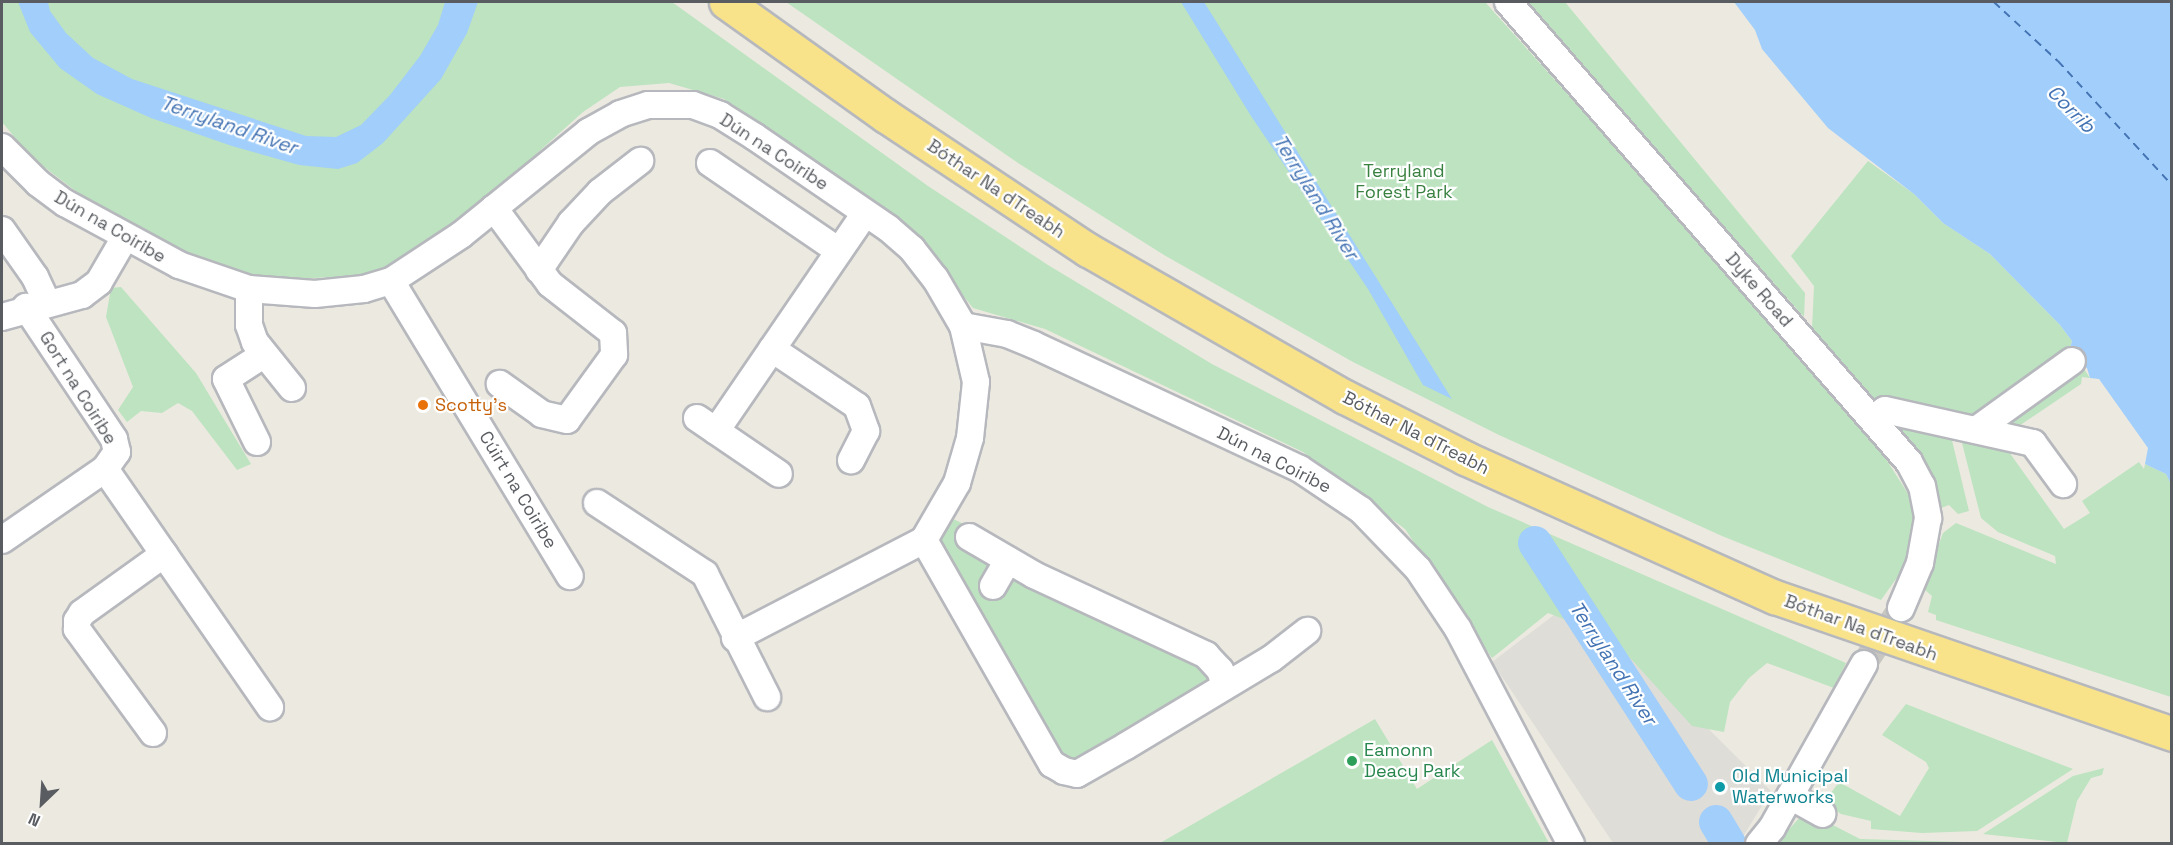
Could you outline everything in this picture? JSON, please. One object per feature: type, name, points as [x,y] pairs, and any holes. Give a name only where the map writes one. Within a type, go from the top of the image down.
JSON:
[{"type":"highway","name":"Bóthar Na dTreabh","points":[[726,2],[895,122],[1088,250],[1297,371],[1465,458],[1775,597],[2172,734]]},
{"type":"street","name":"Dyke Road","points":[[1508,2],[1909,462],[1926,502],[1927,539],[1901,608]]},
{"type":"street","name":"Dún na Coiribe","points":[[2,147],[38,183],[124,239],[179,266],[249,289],[315,294],[364,289],[391,281],[494,208],[588,132],[620,114],[648,105],[672,104],[693,105],[720,115],[865,213],[912,249],[935,278],[963,326],[976,382],[970,438],[957,483],[924,540]]},
{"type":"street","points":[[539,270],[571,223],[613,180],[640,161]]},
{"type":"street","points":[[710,163],[839,251]]},
{"type":"street","points":[[494,208],[550,284],[613,333],[614,355],[567,420],[542,414],[500,384]]},
{"type":"street","points":[[779,474],[706,424],[772,349],[865,213]]},
{"type":"street","name":"Gort na Coiribe","points":[[2,230],[35,277],[37,305],[117,445],[105,469],[2,540]]},
{"type":"street","name":"Gort na Coiribe","points":[[2,317],[37,305],[82,296],[99,282],[124,239]]},
{"type":"street","name":"Cúirt na Coiribe","points":[[391,281],[570,576]]},
{"type":"street","points":[[249,289],[249,325],[263,355],[292,388]]},
{"type":"street","name":"Dún na Coiribe","points":[[963,326],[1006,334],[1034,345],[1300,469],[1361,510],[1418,569],[1458,629],[1572,833]]},
{"type":"street","points":[[772,349],[857,406],[866,431],[851,459]]},
{"type":"street","points":[[257,442],[226,379],[263,355]]},
{"type":"street","points":[[1976,430],[2072,361]]},
{"type":"street","points":[[1873,418],[1885,410],[2033,443],[2063,484]]},
{"type":"street","name":"Gort na Coiribe","points":[[105,469],[270,707]]},
{"type":"street","points":[[597,503],[705,574],[735,638],[767,697]]},
{"type":"street","points":[[969,537],[1008,560],[1206,656],[1221,670],[1225,685]]},
{"type":"street","points":[[735,638],[924,540],[1052,764],[1064,771],[1077,774],[1271,659],[1293,632]]},
{"type":"street","points":[[153,733],[77,629],[77,621],[82,613],[164,554]]},
{"type":"street","points":[[993,586],[1008,560]]},
{"type":"street","points":[[1759,843],[1790,796],[1864,664]]},
{"type":"street","points":[[1790,796],[1822,814]]},
{"type":"shaded area","points":[[1559,611],[1605,626],[1771,791],[1739,843],[1613,843],[1492,662]]},
{"type":"green space","points":[[2,2],[672,2],[928,186],[1048,265],[1212,364],[1488,507],[1846,663],[1834,688],[1767,663],[1749,678],[1730,702],[1724,732],[1692,726],[1612,638],[1548,613],[1492,658],[1405,529],[1303,452],[1045,329],[973,308],[904,222],[724,99],[669,83],[620,87],[583,112],[475,209],[411,257],[387,268],[357,276],[291,279],[246,275],[210,263],[104,213],[30,156],[2,122]]},
{"type":"green space","name":"Terryland Forest Park","points":[[786,2],[1485,2],[1867,429],[1917,508],[1912,548],[1901,572],[1881,600],[1722,536],[1499,435],[1353,362],[1164,255],[1018,163]]},
{"type":"green space","points":[[1524,2],[1565,2],[1805,293],[1804,317]]},
{"type":"green space","points":[[1868,161],[1914,194],[1943,223],[1990,254],[2060,325],[2072,341],[2068,356],[1971,420],[1873,399],[1812,329],[1814,286],[1791,256]]},
{"type":"green space","points":[[121,287],[196,373],[251,464],[237,470],[192,411],[178,403],[162,413],[141,411],[127,422],[118,410],[133,387],[106,317],[111,288]]},
{"type":"green space","points":[[2082,366],[2090,378],[2082,377],[2081,384],[2013,430],[2006,430],[2004,417]]},
{"type":"green space","points":[[1893,422],[1950,432],[1969,511],[1958,514],[1949,505],[1941,508],[1936,484]]},
{"type":"green space","points":[[1960,435],[2004,445],[2064,529],[2090,513],[2082,501],[2139,462],[2144,469],[2145,464],[2166,474],[2171,484],[2171,697],[1936,620],[1936,615],[1928,612],[1932,596],[1924,589],[1925,581],[1943,533],[1956,523],[2056,564],[2055,556],[1998,532],[1981,518]]},
{"type":"green space","points":[[949,517],[970,527],[987,557],[990,568],[981,590],[996,598],[1009,581],[1016,578],[1198,659],[1210,678],[1206,690],[1073,762],[1065,759],[1055,748],[939,543]]},
{"type":"green space","points":[[1906,704],[2073,769],[1977,831],[1922,833],[1871,829],[1871,821],[1841,814],[1829,806],[1828,797],[1839,782],[1900,816],[1929,768],[1926,762],[1882,735]]},
{"type":"green space","name":"Eamonn Deacy Park","points":[[1375,719],[1417,789],[1492,740],[1549,843],[1160,843]]},
{"type":"green space","points":[[2104,768],[2102,775],[2091,778],[2077,801],[2067,843],[1983,834],[2073,776]]},
{"type":"green space","points":[[1800,817],[1825,821],[1860,839],[1999,843],[1776,844]]},
{"type":"water","points":[[18,2],[48,2],[50,11],[66,33],[93,58],[132,79],[306,136],[336,137],[361,125],[390,95],[420,56],[438,25],[445,2],[478,2],[467,33],[441,79],[383,143],[357,163],[338,169],[299,165],[232,146],[151,118],[97,94],[60,68],[30,32]]},
{"type":"water","points":[[1181,2],[1204,2],[1452,399],[1423,385],[1368,289],[1251,116]]},
{"type":"water","name":"Corrib","points":[[1734,2],[2171,2],[2171,484],[2166,474],[2145,464],[2148,448],[2099,379],[2090,378],[2087,368],[2068,356],[2072,341],[2060,325],[1990,254],[1943,223],[1914,194],[1828,128],[1762,49],[1755,30]]},
{"type":"waterway","name":"Terryland River","points":[[1535,543],[1691,784]]},
{"type":"waterway","name":"Terryland River","points":[[1716,822],[1729,844]]},
{"type":"ferry route","points":[[1994,2],[2058,61],[2172,185]]},
{"type":"tunnel","points":[[1864,664],[1901,608]]},
{"type":"place","name":"Scotty’s","points":[[423,405]]},
{"type":"place","name":"Eamonn Deacy Park","points":[[1352,761]]},
{"type":"place","name":"Old Municipal Waterworks","points":[[1720,787]]}]
